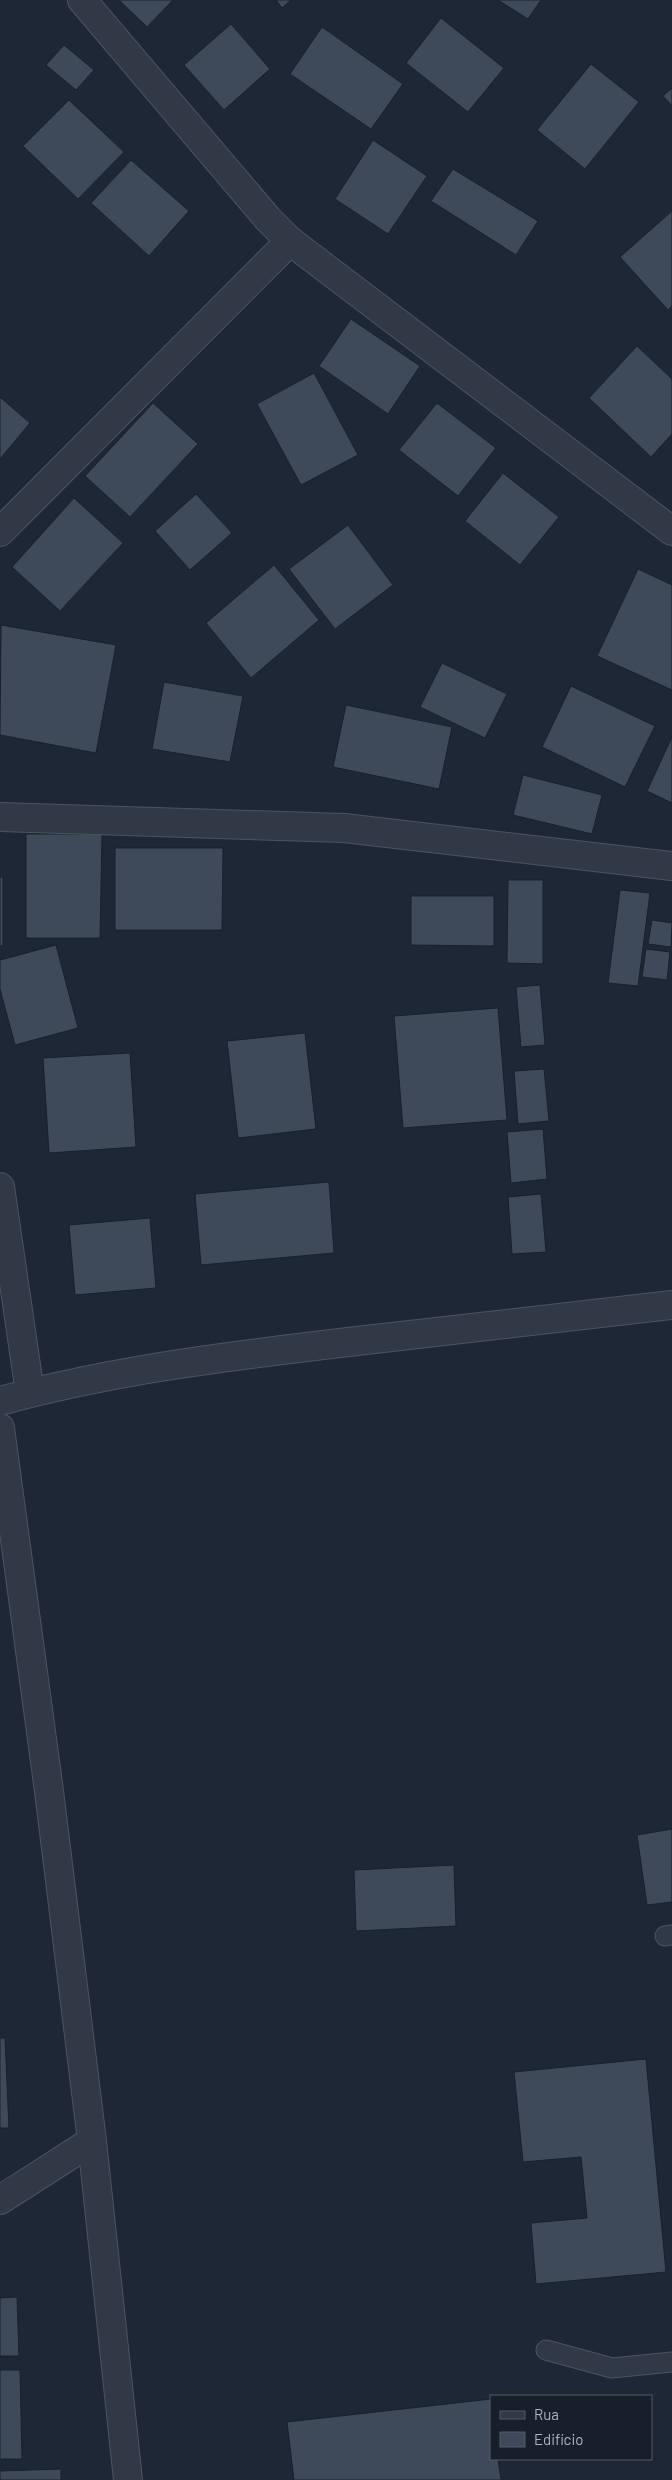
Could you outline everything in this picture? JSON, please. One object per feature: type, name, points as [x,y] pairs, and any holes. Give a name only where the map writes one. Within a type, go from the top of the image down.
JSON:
[{"type":"street","points":[[82,0],[268,219],[290,241],[672,531]]},
{"type":"street","points":[[0,532],[290,241]]},
{"type":"street","points":[[0,817],[344,828],[672,866]]},
{"type":"street","points":[[0,1187],[30,1393]]},
{"type":"street","points":[[0,1401],[78,1382],[194,1362],[672,1305]]},
{"type":"street","points":[[0,1428],[49,1791],[92,2141],[128,2480]]},
{"type":"street","points":[[0,2200],[92,2141]]},
{"type":"lane","points":[[546,2350],[612,2368],[672,2362]]},
{"type":"building","points":[[119,0],[173,0],[147,27]]},
{"type":"building","points":[[276,0],[291,0],[282,8]]},
{"type":"building","points":[[498,0],[541,0],[528,19]]},
{"type":"building","points":[[441,18],[504,68],[468,112],[406,63]]},
{"type":"building","points":[[231,24],[270,69],[224,110],[184,65]]},
{"type":"building","points":[[322,27],[403,84],[371,129],[290,74]]},
{"type":"building","points":[[64,45],[94,70],[76,90],[46,65]]},
{"type":"building","points":[[591,64],[639,102],[585,169],[537,130]]},
{"type":"building","points":[[672,88],[672,106],[663,96]]},
{"type":"building","points":[[69,100],[124,152],[78,199],[23,146]]},
{"type":"building","points":[[373,140],[427,176],[388,234],[335,199]]},
{"type":"building","points":[[131,160],[189,211],[149,256],[91,203]]},
{"type":"building","points":[[453,169],[538,221],[516,255],[431,201]]},
{"type":"building","points":[[672,211],[672,306],[668,310],[620,257]]},
{"type":"building","points":[[351,319],[420,366],[388,414],[319,366]]},
{"type":"building","points":[[637,346],[672,379],[672,434],[651,457],[589,398]]},
{"type":"building","points":[[314,373],[358,455],[301,485],[257,404]]},
{"type":"building","points":[[0,397],[30,423],[0,459]]},
{"type":"building","points":[[153,403],[198,444],[130,517],[85,476]]},
{"type":"building","points":[[437,403],[496,448],[458,496],[399,450]]},
{"type":"building","points":[[503,473],[559,517],[520,565],[465,521]]},
{"type":"building","points":[[196,494],[232,533],[190,570],[155,531]]},
{"type":"building","points":[[74,498],[123,543],[60,611],[12,567]]},
{"type":"building","points":[[348,525],[393,585],[335,629],[289,569]]},
{"type":"building","points":[[274,565],[319,620],[251,678],[206,623]]},
{"type":"building","points":[[638,569],[672,585],[672,690],[597,656]]},
{"type":"building","points":[[1,625],[116,645],[96,753],[0,735]]},
{"type":"building","points":[[442,663],[507,694],[485,738],[420,707]]},
{"type":"building","points":[[164,682],[243,696],[230,762],[152,749]]},
{"type":"building","points":[[571,686],[655,726],[625,787],[542,747]]},
{"type":"building","points":[[346,705],[452,727],[439,789],[333,767]]},
{"type":"building","points":[[672,737],[672,803],[647,791]]},
{"type":"building","points":[[523,775],[602,795],[592,834],[513,815]]},
{"type":"building","points":[[26,834],[102,834],[100,938],[26,938]]},
{"type":"building","points":[[115,848],[223,848],[222,930],[115,930]]},
{"type":"building","points":[[0,877],[3,877],[3,946],[0,946]]},
{"type":"building","points":[[508,880],[543,880],[543,964],[507,963]]},
{"type":"building","points":[[620,890],[650,893],[638,986],[608,983]]},
{"type":"building","points":[[411,896],[494,896],[494,946],[411,945]]},
{"type":"building","points":[[652,920],[672,923],[671,947],[648,944]]},
{"type":"building","points":[[56,945],[78,1028],[15,1045],[0,989],[0,960]]},
{"type":"building","points":[[646,949],[670,952],[667,980],[642,977]]},
{"type":"building","points":[[540,985],[545,1045],[521,1047],[516,987]]},
{"type":"building","points":[[498,1008],[507,1120],[403,1128],[394,1016]]},
{"type":"building","points":[[305,1033],[316,1129],[238,1138],[227,1041]]},
{"type":"building","points":[[130,1053],[136,1147],[49,1153],[43,1058]]},
{"type":"building","points":[[544,1069],[549,1121],[518,1124],[514,1071]]},
{"type":"building","points":[[543,1129],[547,1179],[511,1183],[507,1132]]},
{"type":"building","points":[[329,1182],[334,1253],[201,1265],[195,1194]]},
{"type":"building","points":[[541,1194],[546,1252],[512,1254],[508,1197]]},
{"type":"building","points":[[150,1218],[156,1288],[75,1295],[69,1225]]},
{"type":"building","points":[[672,1829],[672,1902],[647,1905],[637,1835]]},
{"type":"building","points":[[454,1865],[456,1926],[356,1931],[354,1870]]},
{"type":"building","points":[[0,2038],[5,2038],[9,2128],[0,2128]]},
{"type":"building","points":[[646,2059],[666,2272],[536,2284],[531,2223],[587,2218],[581,2157],[523,2162],[514,2072]]},
{"type":"building","points":[[17,2297],[19,2356],[0,2356],[0,2298]]},
{"type":"building","points":[[0,2370],[20,2370],[22,2459],[0,2459]]},
{"type":"building","points":[[490,2399],[490,2460],[498,2460],[501,2480],[294,2480],[287,2422]]},
{"type":"building","points":[[61,2469],[61,2480],[0,2480],[0,2471]]}]
